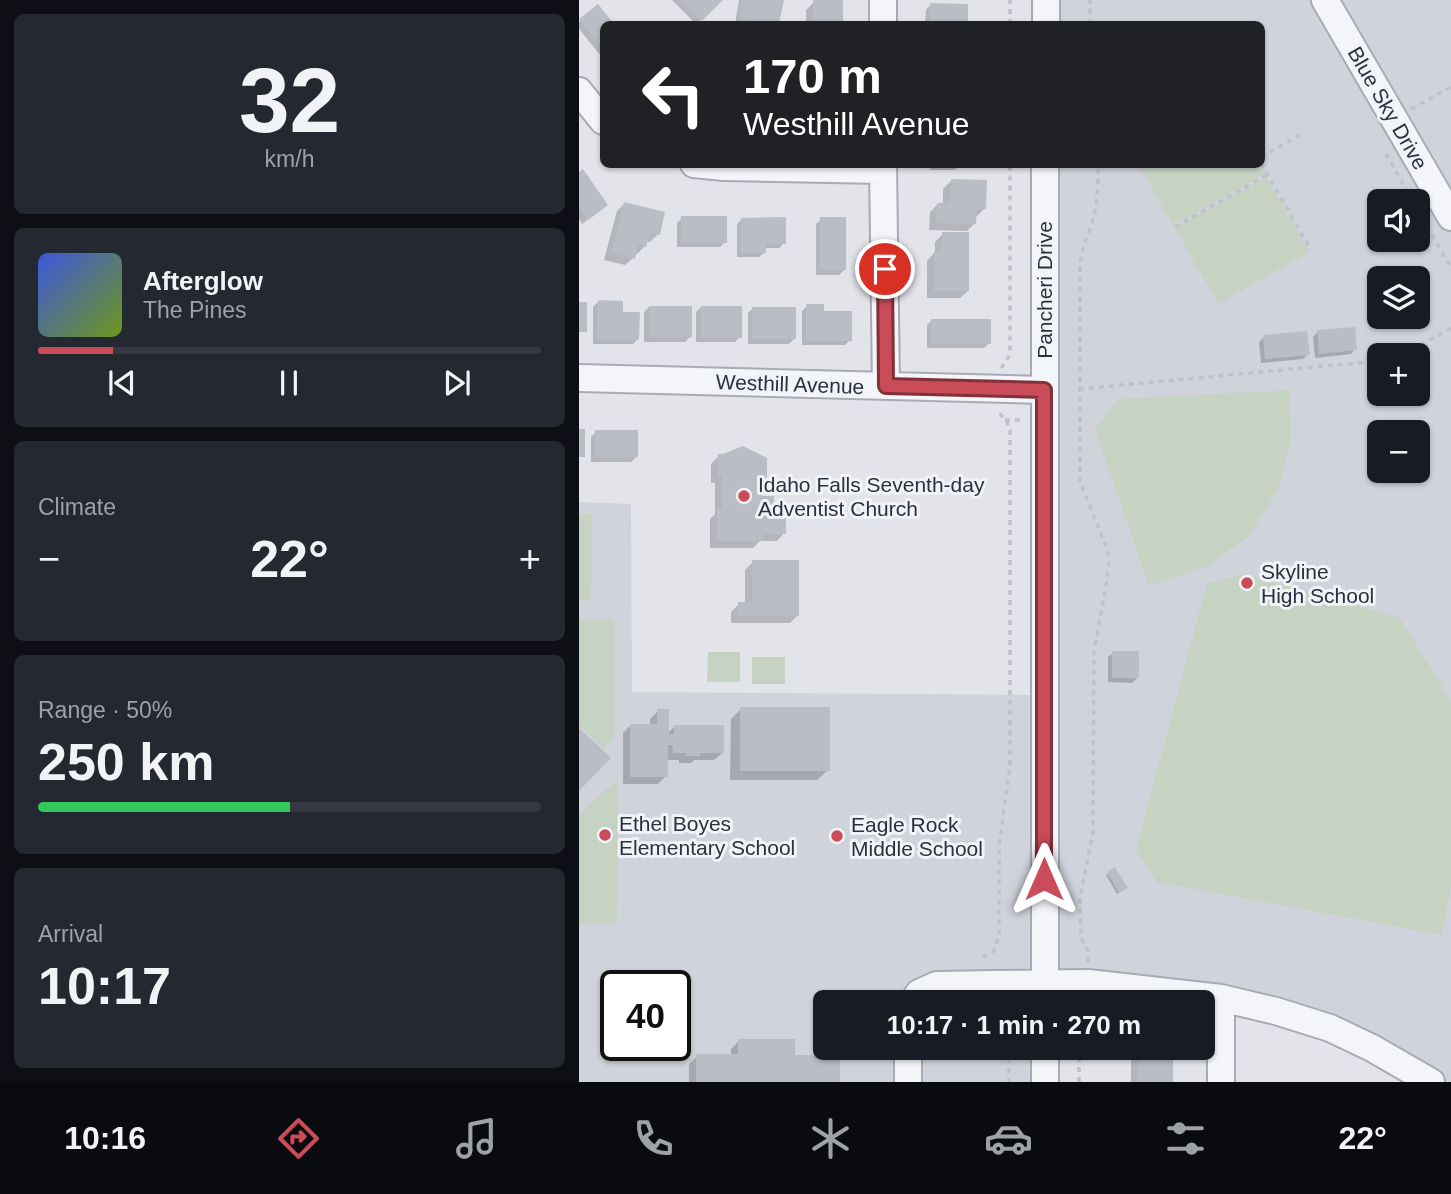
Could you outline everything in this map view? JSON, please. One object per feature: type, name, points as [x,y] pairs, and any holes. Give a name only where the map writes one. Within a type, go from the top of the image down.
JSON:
[{"type":"street","points":[[883,0],[883,21]]},
{"type":"street","points":[[1046,0],[1046,21]]},
{"type":"street","name":"Blue Sky Drive","points":[[1325,0],[1451,217]]},
{"type":"street","points":[[579,91],[600,117]]},
{"type":"street","points":[[883,168],[886,386]]},
{"type":"street","name":"Pancheri Drive","points":[[1045,168],[1045,990]]},
{"type":"street","name":"Westhill Avenue","points":[[579,379],[1044,390]]},
{"type":"street","points":[[1058,990],[1088,983],[1150,990]]},
{"type":"street","points":[[926,990],[937,985],[1004,990]]},
{"type":"street","points":[[1215,997],[1276,1011],[1330,1028],[1372,1048],[1431,1082]]},
{"type":"street","points":[[1221,998],[1221,1082]]},
{"type":"street","points":[[908,1060],[908,1082]]},
{"type":"street","points":[[1045,1060],[1045,1082]]},
{"type":"path","points":[[1010,0],[1010,21]]},
{"type":"path","points":[[1090,0],[1090,21]]},
{"type":"path","points":[[1265,157],[1300,135]]},
{"type":"path","points":[[998,370],[1008,358],[1010,349],[1010,168]]},
{"type":"path","points":[[1088,951],[1081,938],[1080,898],[1093,832],[1094,652],[1109,560],[1080,482],[1080,264],[1081,250],[1094,217],[1098,168]]},
{"type":"path","points":[[1265,168],[1311,250]]},
{"type":"path","points":[[1175,227],[1268,174]]},
{"type":"path","points":[[1430,232],[1451,268]]},
{"type":"path","points":[[1424,343],[1451,328]]},
{"type":"path","points":[[1079,389],[1367,362]]},
{"type":"path","points":[[983,957],[994,951],[999,936],[999,846],[1010,766],[1010,431],[1000,413],[992,408]]},
{"type":"path","points":[[1009,1060],[1009,1082]]},
{"type":"path","points":[[1079,1060],[1079,1082]]},
{"type":"shaded area","name":"Skyline High School","points":[[1046,0],[1451,0],[1451,1082],[1432,1082],[1330,1028],[1215,1007],[1215,990],[1126,990],[1088,983],[1073,990],[813,990],[813,1060],[1044,1060],[1044,1082],[579,1082],[579,502],[631,504],[632,692],[1044,695],[1045,168],[1265,168],[1265,21],[1046,21]]},
{"type":"green space","points":[[1141,168],[1260,168],[1264,174],[1173,225]]},
{"type":"green space","points":[[1266,177],[1309,252],[1218,304],[1175,228]]},
{"type":"green space","points":[[1289,390],[1291,436],[1279,488],[1249,536],[1208,566],[1149,586],[1095,429],[1118,399]]},
{"type":"green space","points":[[579,514],[592,514],[591,600],[579,600]]},
{"type":"green space","points":[[1245,574],[1400,618],[1451,701],[1451,888],[1442,935],[1157,882],[1136,850],[1207,583]]},
{"type":"green space","points":[[579,620],[614,620],[614,738],[603,749],[579,725]]},
{"type":"green space","points":[[708,652],[740,652],[740,682],[707,682]]},
{"type":"green space","points":[[752,657],[785,657],[785,684],[752,684]]},
{"type":"green space","points":[[618,779],[617,923],[579,923],[579,814]]},
{"type":"building","points":[[681,0],[723,0],[702,21]]},
{"type":"building","points":[[742,0],[784,0],[780,21],[739,19]]},
{"type":"building","points":[[813,0],[843,0],[843,21],[813,21]]},
{"type":"building","points":[[930,3],[968,4],[968,21],[930,21]]},
{"type":"building","points":[[598,4],[612,21],[600,21],[600,45],[579,19]]},
{"type":"building","points":[[583,169],[608,205],[588,220],[579,208],[579,172]]},
{"type":"building","points":[[951,179],[987,180],[986,209],[977,209],[976,224],[936,223],[937,203],[950,203]]},
{"type":"building","points":[[624,202],[665,212],[660,235],[650,233],[646,247],[638,245],[635,259],[611,253]]},
{"type":"building","points":[[681,216],[727,216],[727,243],[681,243]]},
{"type":"building","points":[[786,217],[786,244],[766,244],[766,253],[741,253],[741,218]]},
{"type":"building","points":[[820,217],[846,217],[846,270],[820,270]]},
{"type":"building","points":[[942,232],[969,232],[969,291],[934,291],[934,251],[942,251]]},
{"type":"building","points":[[598,300],[623,301],[623,312],[640,312],[639,340],[597,339]]},
{"type":"building","points":[[579,302],[587,302],[587,332],[579,332]]},
{"type":"building","points":[[806,304],[824,304],[824,311],[852,311],[852,341],[806,341]]},
{"type":"building","points":[[649,306],[692,306],[692,337],[649,337]]},
{"type":"building","points":[[701,306],[742,306],[742,338],[701,338]]},
{"type":"building","points":[[752,307],[796,307],[796,339],[752,339]]},
{"type":"building","points":[[931,319],[991,319],[991,344],[931,344]]},
{"type":"building","points":[[1355,327],[1357,350],[1319,354],[1317,330]]},
{"type":"building","points":[[1307,331],[1310,355],[1265,359],[1263,335]]},
{"type":"building","points":[[579,429],[585,429],[585,457],[579,457]]},
{"type":"building","points":[[595,430],[638,430],[638,457],[595,457]]},
{"type":"building","points":[[743,446],[767,458],[767,479],[762,479],[762,496],[774,496],[774,508],[786,508],[786,534],[763,534],[763,541],[717,541],[717,509],[722,509],[722,476],[718,476],[718,454]]},
{"type":"building","points":[[752,560],[799,560],[799,616],[738,616],[738,602],[752,602]]},
{"type":"building","points":[[1112,651],[1139,651],[1139,678],[1112,678]]},
{"type":"building","points":[[740,707],[830,707],[830,771],[740,771]]},
{"type":"building","points":[[657,709],[669,709],[669,734],[674,734],[674,725],[724,725],[724,753],[686,756],[686,753],[673,753],[672,745],[668,745],[668,777],[630,777],[630,724],[657,724]]},
{"type":"building","points":[[579,728],[611,758],[579,791]]},
{"type":"building","points":[[1115,867],[1128,888],[1119,893],[1107,872]]},
{"type":"building","points":[[738,1039],[795,1039],[795,1055],[813,1055],[813,1060],[840,1060],[840,1082],[696,1082],[696,1054],[738,1054]]},
{"type":"building","points":[[1138,1060],[1173,1060],[1173,1082],[1138,1082]]},
{"type":"place","name":"Idaho Falls Seventh-day Adventist Church","points":[[744,496]]},
{"type":"place","name":"Skyline High School","points":[[1247,583]]},
{"type":"place","name":"Ethel Boyes Elementary School","points":[[605,835]]},
{"type":"place","name":"Eagle Rock Middle School","points":[[837,836]]},
{"type":"route","points":[[885,269],[886,386],[1044,390],[1044,879]]}]
